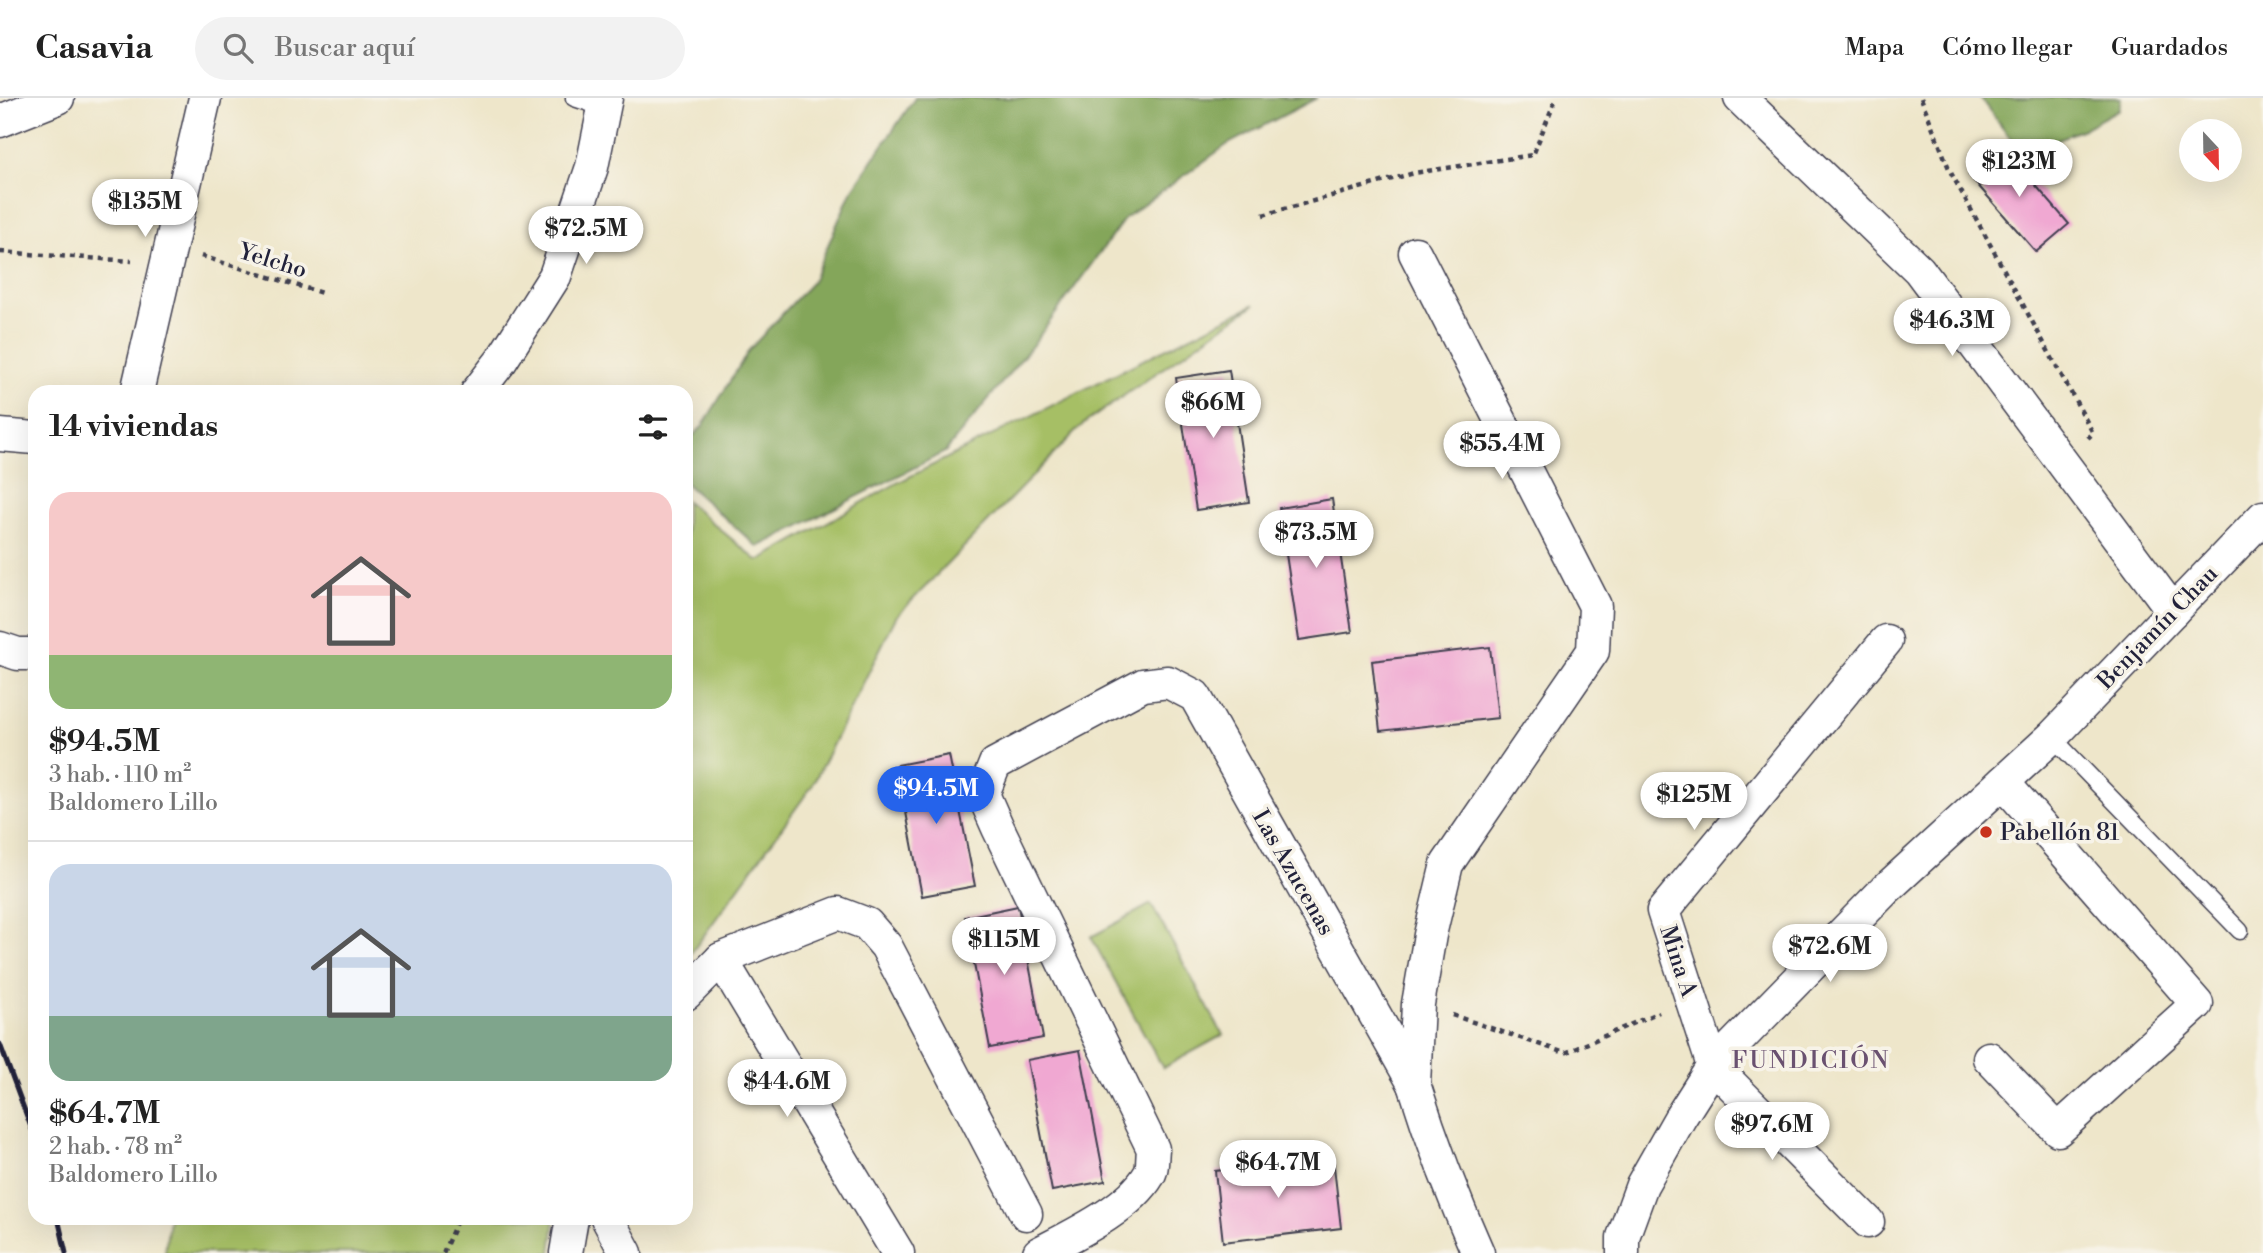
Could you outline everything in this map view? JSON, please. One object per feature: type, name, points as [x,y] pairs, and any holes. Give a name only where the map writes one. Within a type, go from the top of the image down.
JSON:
[{"type":"street","points":[[0,121],[58,98]]},
{"type":"street","points":[[139,385],[205,98]]},
{"type":"street","points":[[1740,98],[1919,270],[2173,611]]},
{"type":"street","points":[[483,385],[501,362],[555,276],[592,167],[605,103]]},
{"type":"street","points":[[1414,1084],[1418,1004],[1430,935],[1447,864],[1593,651],[1595,606],[1415,253]]},
{"type":"street","points":[[0,435],[28,437]]},
{"type":"street","name":"Benjamín Chau","points":[[1623,1253],[1623,1237],[1642,1185],[1713,1066],[1885,890],[2052,737],[2263,517]]},
{"type":"street","name":"Mina A","points":[[1713,1066],[1663,911],[1886,641]]},
{"type":"street","points":[[0,648],[28,654]]},
{"type":"street","name":"Las Azucenas","points":[[1079,1244],[1129,1199],[1151,1173],[1153,1149],[983,794],[995,764],[1143,685],[1168,682],[1195,696],[1414,1084],[1450,1189],[1478,1253]]},
{"type":"street","points":[[1989,1058],[2058,1130],[2197,1004],[2003,782]]},
{"type":"street","points":[[693,987],[721,959],[838,913],[867,924],[886,946],[1026,1214]]},
{"type":"street","points":[[721,959],[898,1253]]},
{"type":"street","points":[[1713,1066],[1868,1222]]},
{"type":"street","points":[[566,1253],[571,1225]]},
{"type":"street","points":[[611,1225],[626,1253]]},
{"type":"street","points":[[1039,1253],[1079,1244]]},
{"type":"lane","points":[[574,98],[605,103]]},
{"type":"lane","points":[[2052,737],[2240,930]]},
{"type":"path","points":[[1263,215],[1414,173],[1533,155],[1556,98]]},
{"type":"path","points":[[1922,98],[1950,171],[2093,433],[2064,465]]},
{"type":"path","name":"Yelcho","points":[[0,252],[169,255],[325,294]]},
{"type":"path","points":[[1418,1004],[1565,1053],[1649,1016]]},
{"type":"path","points":[[443,1253],[455,1225]]},
{"type":"green space","points":[[915,98],[1317,98],[1228,144],[1125,218],[1032,346],[945,452],[758,547],[693,490],[693,435],[702,427],[749,350],[812,282],[851,192]]},
{"type":"green space","points":[[1980,98],[2121,98],[2119,109],[2083,129],[2022,154]]},
{"type":"green space","points":[[1255,304],[1082,425],[896,617],[812,786],[693,950],[693,507],[758,561],[899,482]]},
{"type":"green space","points":[[1151,904],[1223,1035],[1163,1068],[1091,937]]},
{"type":"green space","points":[[168,1225],[554,1225],[551,1253],[165,1253]]},
{"type":"building","points":[[2002,146],[2069,224],[2036,252],[1969,175]]},
{"type":"building","points":[[1229,370],[1249,502],[1196,510],[1176,378]]},
{"type":"building","points":[[1332,499],[1352,632],[1299,640],[1279,508]]},
{"type":"building","points":[[1490,647],[1498,718],[1380,731],[1372,661]]},
{"type":"building","points":[[949,755],[975,886],[922,896],[897,765]]},
{"type":"building","points":[[1018,906],[1043,1038],[990,1048],[965,917]]},
{"type":"building","points":[[1080,1050],[1105,1181],[1052,1191],[1027,1060]]},
{"type":"building","points":[[1333,1158],[1341,1228],[1223,1242],[1215,1171]]},
{"type":"railway","points":[[0,1044],[28,1119]]},
{"type":"railway","points":[[60,1225],[66,1253]]},
{"type":"place","name":"Pabellón 81","points":[[1986,832]]},
{"type":"district","name":"FUNDICIÓN","points":[[1811,1060]]}]
